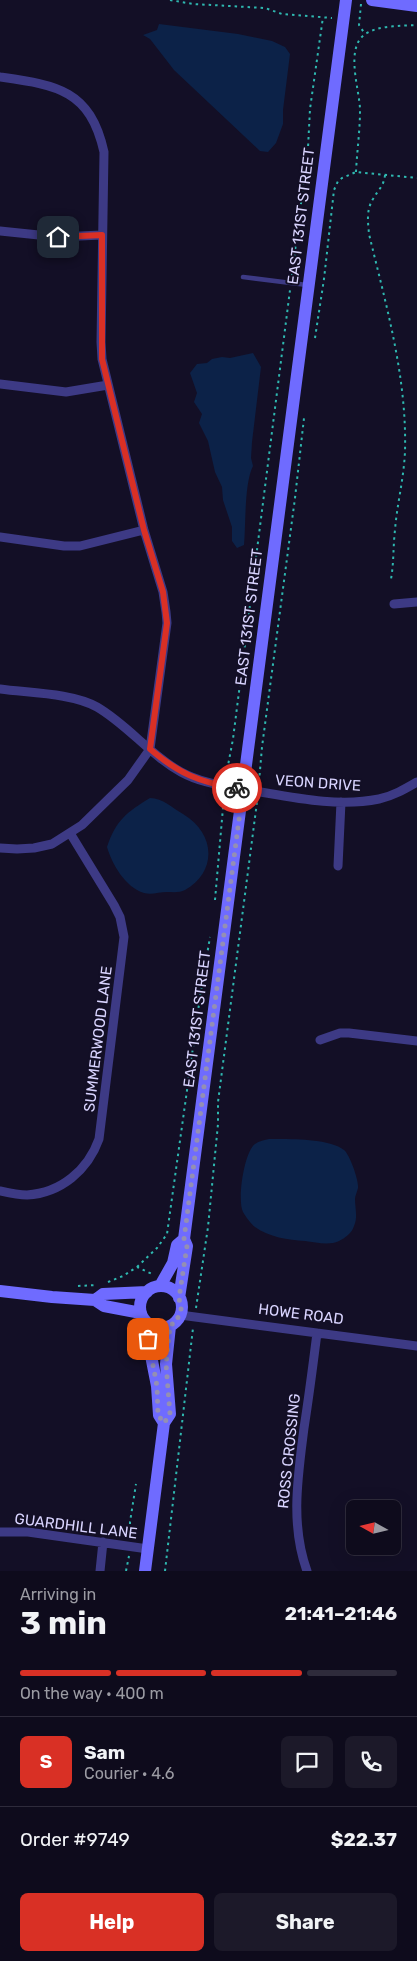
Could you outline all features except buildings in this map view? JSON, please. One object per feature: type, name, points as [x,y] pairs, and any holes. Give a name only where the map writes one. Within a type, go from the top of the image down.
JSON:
[{"type":"street","name":"EAST 131ST STREET","points":[[179,1298],[187,1246],[184,1239],[346,0]]},
{"type":"street","points":[[372,0],[417,6]]},
{"type":"street","points":[[0,77],[58,88],[82,104],[93,119],[101,138],[104,152],[101,342],[108,385],[144,530],[163,592],[167,623],[150,749],[128,780],[97,813],[52,844],[34,848],[0,848]]},
{"type":"street","points":[[0,231],[58,237],[102,235]]},
{"type":"street","points":[[0,384],[66,392],[108,385]]},
{"type":"street","points":[[0,537],[64,546],[80,546],[144,530]]},
{"type":"street","points":[[394,604],[417,602]]},
{"type":"street","name":"VEON DRIVE","points":[[0,689],[60,697],[96,707],[179,771],[193,779],[225,787],[341,802],[367,801],[388,797],[417,782]]},
{"type":"street","points":[[338,866],[341,802]]},
{"type":"street","name":"SUMMERWOOD LANE","points":[[0,1192],[26,1195],[58,1187],[83,1168],[94,1152],[99,1139],[124,937],[120,917],[70,833]]},
{"type":"street","points":[[320,1040],[340,1033],[349,1033],[417,1041]]},
{"type":"street","name":"EAST 131ST STREET","points":[[162,1283],[173,1263],[177,1245],[184,1239]]},
{"type":"street","points":[[0,1291],[95,1300],[104,1306],[143,1316],[156,1327],[170,1326],[180,1315],[181,1303],[179,1298],[162,1283],[146,1292],[103,1294],[95,1300]]},
{"type":"street","points":[[146,1292],[142,1299],[143,1316],[157,1386],[158,1415],[164,1423]]},
{"type":"street","name":"HOWE ROAD","points":[[180,1315],[417,1346]]},
{"type":"street","points":[[145,1571],[164,1423],[170,1414],[166,1364],[170,1326]]},
{"type":"street","name":"ROSS CROSSING","points":[[307,1571],[296,1518],[296,1488],[317,1333]]},
{"type":"street","name":"GUARDHILL LANE","points":[[0,1532],[28,1532],[148,1549]]},
{"type":"street","points":[[100,1571],[103,1542]]},
{"type":"lane","points":[[243,277],[308,285]]},
{"type":"path","points":[[170,0],[193,4],[265,8],[282,14],[323,17],[310,108],[308,148],[233,739],[226,770],[215,906]]},
{"type":"path","points":[[362,0],[359,25],[365,34]]},
{"type":"path","points":[[356,172],[360,106],[355,65],[359,42],[365,34],[379,29],[417,25]]},
{"type":"path","points":[[314,340],[324,279],[334,190],[338,181],[356,172],[417,178]]},
{"type":"path","points":[[385,175],[383,186],[370,205],[368,220],[369,234],[396,351],[404,419],[403,478],[395,530],[395,556],[391,579]]},
{"type":"path","points":[[165,1571],[198,1288],[207,1235],[218,1124],[218,1102],[305,416]]},
{"type":"path","points":[[107,1282],[123,1276],[137,1267],[157,1248],[167,1234],[200,997],[211,934]]},
{"type":"path","points":[[137,1267],[162,1283]]},
{"type":"path","points":[[182,1283],[198,1288]]},
{"type":"path","points":[[70,1287],[100,1285]]},
{"type":"path","points":[[126,1571],[131,1546],[130,1522],[136,1484]]},
{"type":"water","points":[[159,24],[238,34],[272,41],[285,47],[290,54],[283,124],[276,143],[268,152],[260,151],[174,70],[150,39],[143,35],[157,30]]},
{"type":"water","points":[[253,353],[261,367],[252,442],[251,458],[253,466],[248,483],[244,545],[237,548],[232,541],[232,527],[223,500],[222,487],[215,472],[208,441],[199,423],[202,414],[194,402],[197,393],[190,373],[197,364],[207,363],[212,359],[230,358]]},
{"type":"water","points":[[150,798],[163,801],[194,822],[206,841],[207,863],[203,873],[196,882],[183,891],[150,894],[137,890],[120,874],[109,854],[107,847],[118,823]]},
{"type":"water","points":[[269,1139],[319,1141],[329,1143],[344,1150],[354,1168],[358,1188],[355,1198],[355,1223],[352,1231],[346,1237],[339,1241],[326,1243],[285,1239],[272,1236],[253,1226],[241,1206],[243,1176],[251,1149],[260,1141]]},
{"type":"way so far","points":[[148,1339],[157,1386],[158,1415],[164,1423],[170,1414],[166,1374],[167,1344],[170,1326],[177,1320],[181,1309],[179,1298],[187,1246],[184,1239],[243,789],[237,788]]},
{"type":"route","points":[[58,237],[102,235],[102,359],[139,512],[163,592],[166,612],[167,623],[150,749],[193,779],[216,786],[237,788]]}]
